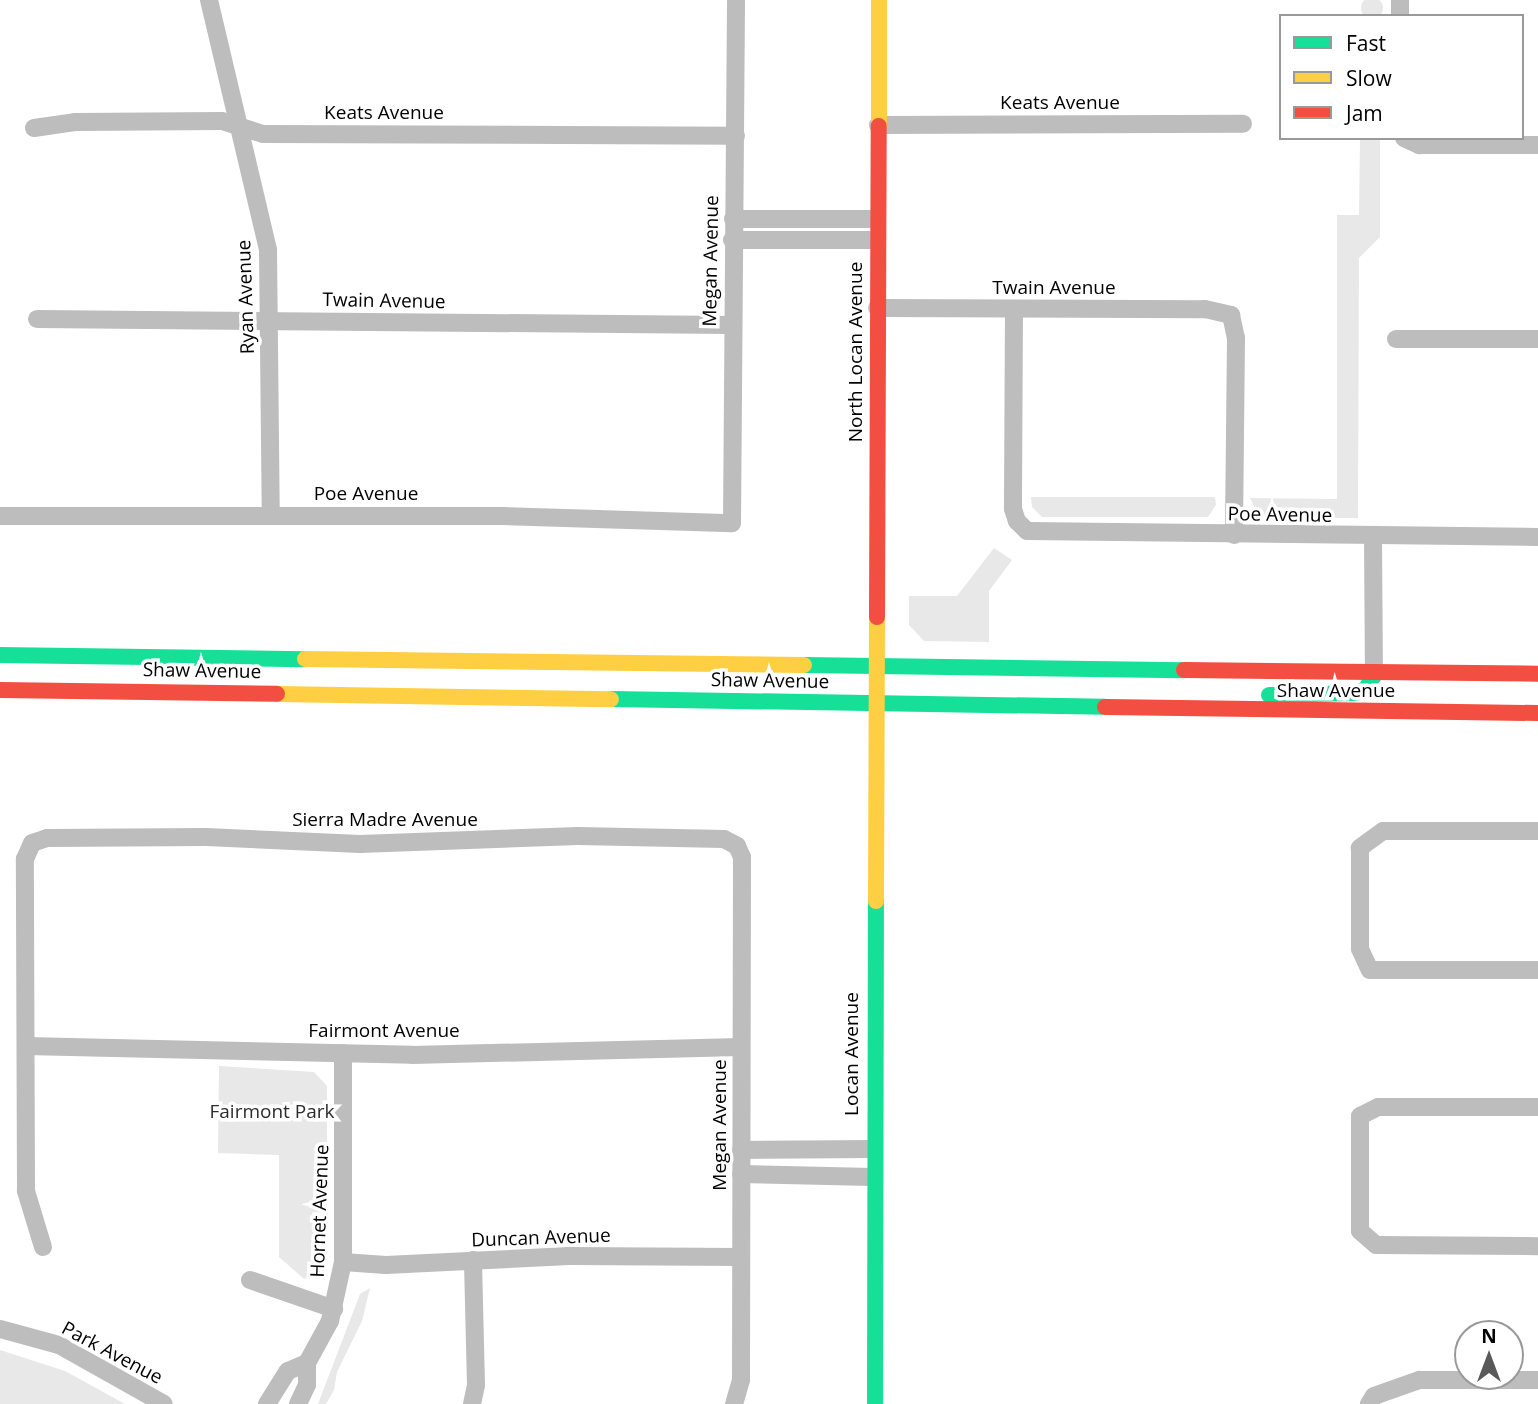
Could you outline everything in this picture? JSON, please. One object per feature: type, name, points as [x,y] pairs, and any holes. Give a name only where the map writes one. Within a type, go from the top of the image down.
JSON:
[{"type":"main road","name":"North Locan Avenue","points":[[876,705],[879,0]]},
{"type":"main road","name":"Shaw Avenue","points":[[0,655],[1374,675],[1538,674]]},
{"type":"main road","points":[[1155,711],[1224,696],[1356,694],[1365,690],[1374,675]]},
{"type":"main road","name":"Shaw Avenue","points":[[0,690],[1155,711],[1538,713]]},
{"type":"main road","name":"Locan Avenue","points":[[874,1404],[872,1177],[876,705]]},
{"type":"street","name":"Ryan Avenue","points":[[209,0],[219,54],[243,127],[268,250],[271,515]]},
{"type":"street","name":"Megan Avenue","points":[[732,523],[731,325],[736,0]]},
{"type":"street","name":"Keats Avenue","points":[[34,128],[75,122],[222,121],[263,134],[736,136]]},
{"type":"street","name":"Keats Avenue","points":[[878,125],[1243,124]]},
{"type":"street","points":[[1406,140],[1419,145],[1538,145]]},
{"type":"street","points":[[733,219],[877,219]]},
{"type":"street","points":[[732,240],[877,240]]},
{"type":"street","name":"Twain Avenue","points":[[877,308],[1205,310],[1231,315],[1236,338],[1234,535]]},
{"type":"street","name":"Poe Avenue","points":[[1014,309],[1013,509],[1022,528],[1043,534],[1538,537]]},
{"type":"street","name":"Twain Avenue","points":[[37,319],[731,325]]},
{"type":"street","points":[[1396,339],[1538,339]]},
{"type":"street","name":"Poe Avenue","points":[[0,516],[271,515],[732,523]]},
{"type":"street","points":[[1373,537],[1374,675]]},
{"type":"street","points":[[1538,831],[1383,831],[1360,848],[1360,949],[1370,970],[1538,970]]},
{"type":"street","name":"Sierra Madre Avenue","points":[[26,1046],[25,859],[32,843],[47,838],[206,837],[449,844],[578,836],[724,839],[737,846]]},
{"type":"street","name":"Megan Avenue","points":[[734,1404],[741,1380],[742,857],[737,846]]},
{"type":"street","points":[[26,1046],[26,1191],[43,1247]]},
{"type":"street","name":"Fairmont Avenue","points":[[26,1046],[344,1053],[741,1047]]},
{"type":"street","name":"Hornet Avenue","points":[[298,1404],[307,1385],[307,1363],[334,1309],[343,1262],[344,1053]]},
{"type":"street","points":[[1538,1107],[1378,1107],[1360,1116],[1360,1231],[1376,1245],[1538,1246]]},
{"type":"street","points":[[741,1150],[873,1149]]},
{"type":"street","points":[[741,1174],[872,1177]]},
{"type":"street","name":"Duncan Avenue","points":[[343,1262],[386,1265],[473,1260],[741,1257]]},
{"type":"street","points":[[472,1404],[476,1385],[473,1260]]},
{"type":"street","points":[[250,1280],[334,1309]]},
{"type":"street","name":"Park Avenue","points":[[0,1329],[59,1345],[164,1404]]},
{"type":"street","name":"Hornet Avenue","points":[[267,1404],[288,1371],[307,1363]]},
{"type":"street","points":[[1369,1404],[1374,1396],[1419,1380],[1538,1380]]},
{"type":"green space","points":[[1366,-1],[1378,-1],[1382,4],[1381,14],[1362,12],[1362,4]]},
{"type":"green space","points":[[1360,140],[1380,140],[1380,237],[1359,258],[1358,518],[1260,518],[1250,498],[1337,499],[1337,215],[1359,215]]},
{"type":"green space","points":[[1031,497],[1215,497],[1216,505],[1208,517],[1042,517],[1032,507]]},
{"type":"green space","points":[[994,548],[1012,560],[989,591],[989,642],[924,641],[909,625],[909,596],[957,596]]},
{"type":"green space","name":"Fairmont Park","points":[[219,1066],[314,1072],[327,1086],[327,1272],[304,1279],[279,1257],[279,1155],[218,1153]]},
{"type":"green space","points":[[370,1288],[362,1321],[337,1372],[334,1390],[326,1404],[318,1404],[360,1294]]},
{"type":"green space","points":[[0,1350],[65,1371],[125,1404],[0,1404]]},
{"type":"traffic: fast","points":[[0,655],[305,659]]},
{"type":"traffic: fast","points":[[804,665],[1184,670]]},
{"type":"traffic: fast","points":[[1269,695],[1356,693],[1365,690],[1374,675]]},
{"type":"traffic: fast","points":[[611,699],[1105,707]]},
{"type":"traffic: fast","points":[[875,1404],[876,901]]},
{"type":"traffic: slow","points":[[879,0],[879,126]]},
{"type":"traffic: slow","points":[[876,901],[877,617]]},
{"type":"traffic: slow","points":[[305,659],[804,665]]},
{"type":"traffic: slow","points":[[277,694],[611,699]]},
{"type":"traffic: jam","points":[[877,617],[879,126]]},
{"type":"traffic: jam","points":[[1184,670],[1538,674]]},
{"type":"traffic: jam","points":[[0,690],[277,694]]},
{"type":"traffic: jam","points":[[1105,707],[1538,713]]}]
